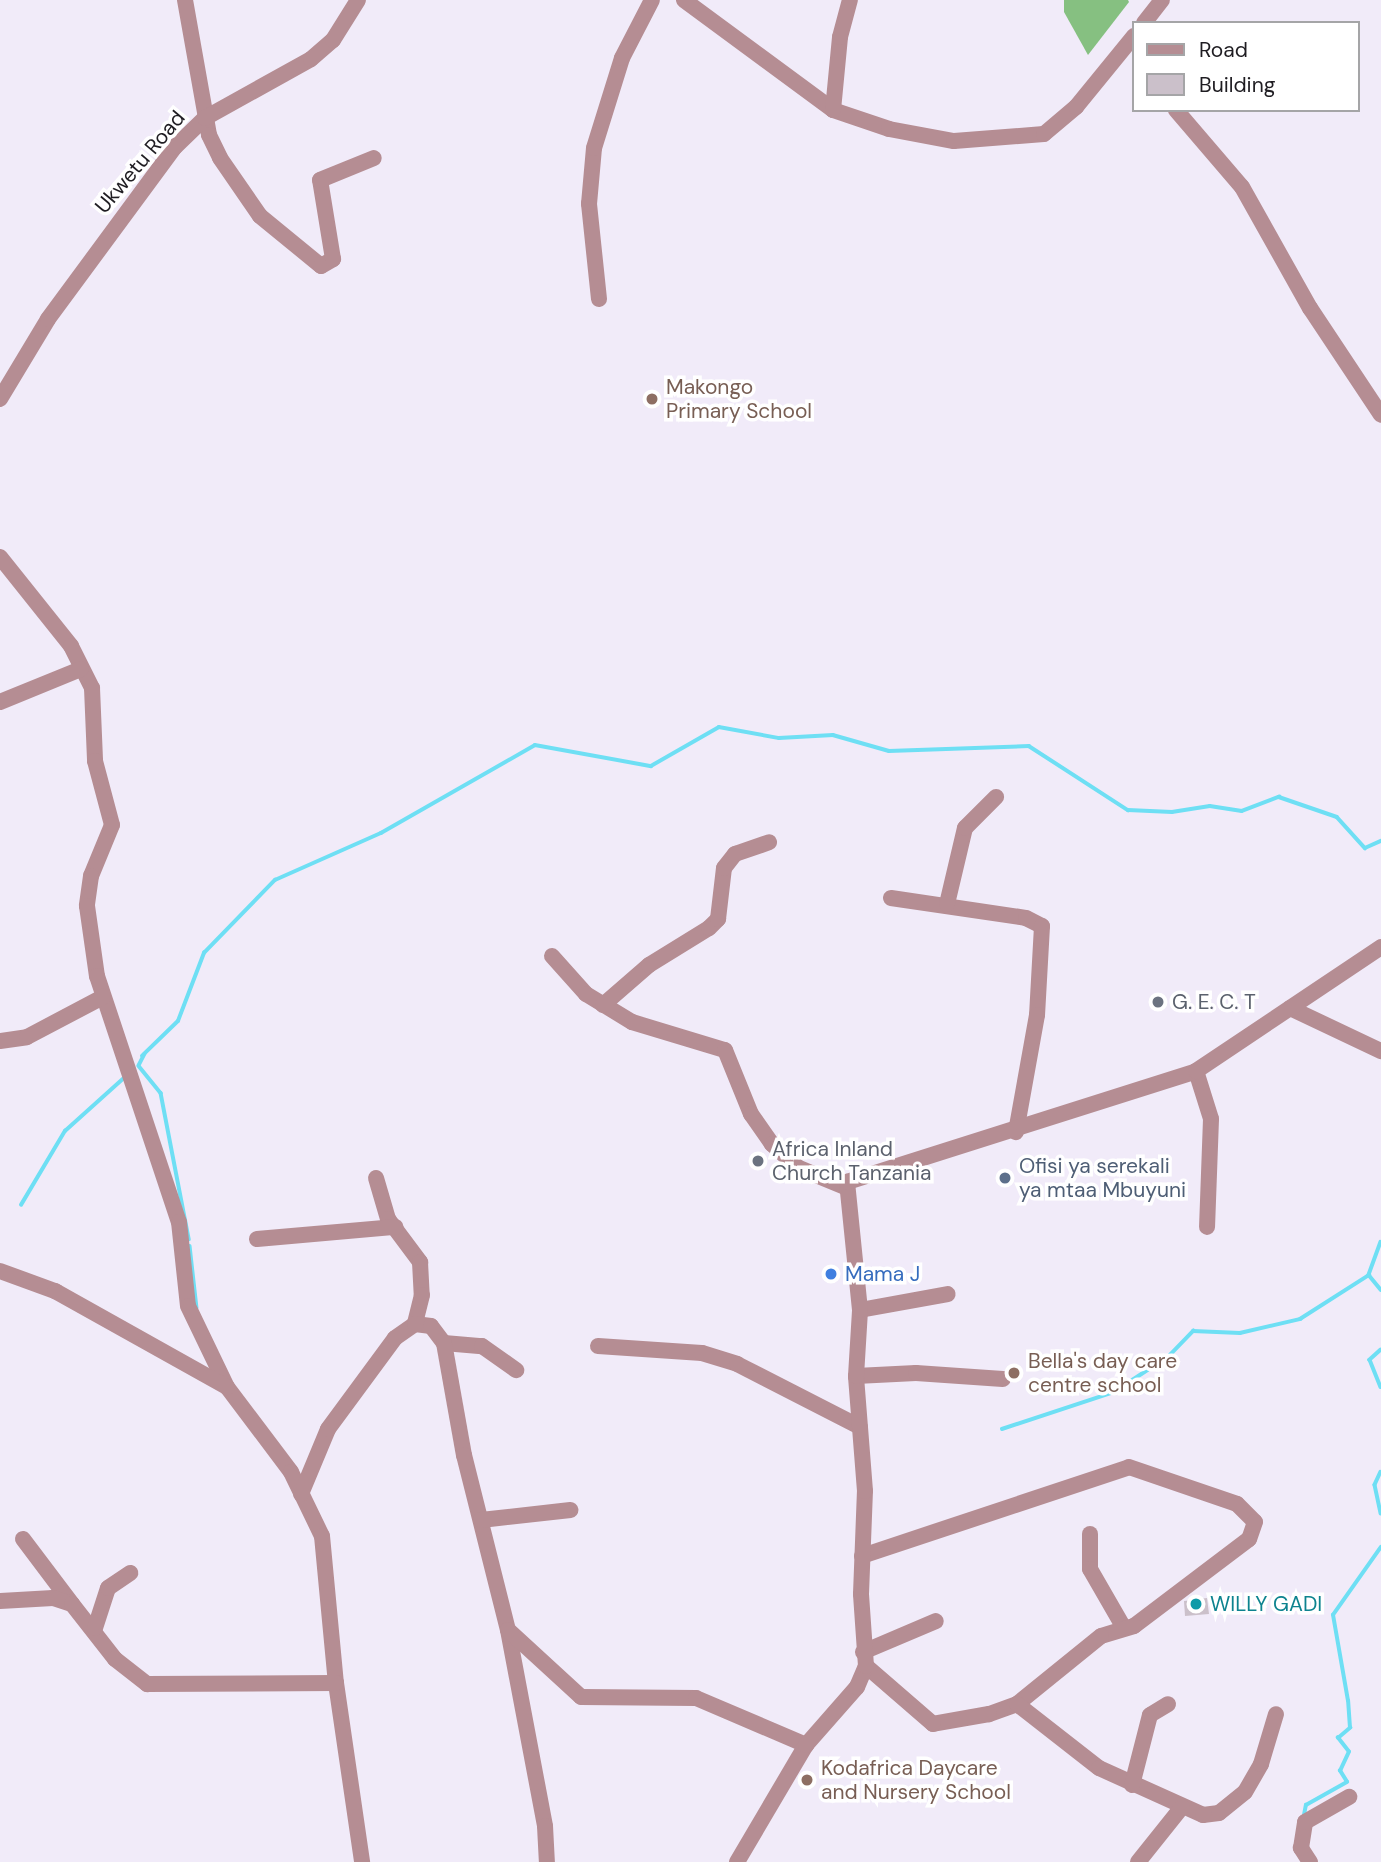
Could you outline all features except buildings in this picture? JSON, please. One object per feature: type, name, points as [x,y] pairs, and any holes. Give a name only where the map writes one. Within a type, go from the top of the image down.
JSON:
[{"type":"street","points":[[185,0],[205,118],[220,158],[260,216],[321,266],[332,259],[320,180],[373,158]]},
{"type":"street","name":"Ukwetu Road","points":[[0,399],[129,204],[205,118],[311,60],[333,40],[358,0]]},
{"type":"street","points":[[599,299],[589,204],[594,148],[622,58],[652,0]]},
{"type":"street","points":[[684,0],[832,110],[889,129],[954,141],[1036,135],[1061,123],[1132,43]]},
{"type":"street","points":[[832,110],[850,0]]},
{"type":"street","points":[[1146,21],[1162,0]]},
{"type":"street","points":[[1178,112],[1242,187],[1310,308],[1381,415]]},
{"type":"street","points":[[0,557],[71,646],[95,703],[95,761],[112,825],[91,876],[87,906],[103,996],[131,1073],[178,1222],[188,1306],[227,1387],[291,1472],[322,1536],[336,1683],[362,1862]]},
{"type":"street","points":[[0,702],[81,669]]},
{"type":"street","points":[[947,904],[965,828],[996,797]]},
{"type":"street","points":[[603,1006],[649,965],[709,928],[718,919],[724,868],[735,854],[769,842]]},
{"type":"street","points":[[891,898],[947,904],[1026,918],[1042,926],[1037,1015],[1016,1132]]},
{"type":"street","points":[[845,1187],[863,1174],[1016,1132],[1196,1071],[1381,947]]},
{"type":"street","points":[[552,956],[577,986],[632,1023],[725,1050],[751,1114],[772,1144],[799,1168],[845,1187]]},
{"type":"street","points":[[0,1041],[27,1037],[103,996]]},
{"type":"street","points":[[1290,1008],[1381,1051]]},
{"type":"street","points":[[1196,1071],[1211,1119],[1207,1227]]},
{"type":"street","points":[[301,1494],[328,1429],[395,1339],[415,1324],[421,1305],[420,1262],[395,1227],[376,1178]]},
{"type":"street","points":[[737,1862],[806,1745],[857,1687],[865,1659],[860,1427],[856,1376],[860,1310],[845,1187]]},
{"type":"street","points":[[257,1239],[395,1227]]},
{"type":"street","points":[[0,1271],[55,1291],[227,1387]]},
{"type":"street","points":[[860,1310],[948,1294]]},
{"type":"street","points":[[415,1324],[431,1326],[444,1343],[481,1520],[508,1630],[547,1862]]},
{"type":"street","points":[[444,1343],[482,1346],[516,1370]]},
{"type":"street","points":[[598,1346],[702,1353],[737,1364],[860,1427]]},
{"type":"street","points":[[856,1376],[916,1373],[1003,1379]]},
{"type":"street","points":[[862,1556],[1129,1467],[1248,1510],[1255,1522],[1249,1539],[1124,1628],[1090,1643],[1017,1704],[961,1723],[933,1724],[865,1659]]},
{"type":"street","points":[[481,1520],[570,1510]]},
{"type":"street","points":[[1090,1534],[1090,1569],[1124,1628]]},
{"type":"street","points":[[23,1538],[72,1604],[94,1628],[114,1659],[147,1684],[336,1683]]},
{"type":"street","points":[[94,1628],[108,1588],[130,1573]]},
{"type":"street","points":[[0,1601],[53,1598],[72,1604]]},
{"type":"street","points":[[865,1659],[936,1621]]},
{"type":"street","points":[[508,1630],[581,1696],[696,1698],[806,1745]]},
{"type":"street","points":[[1017,1704],[1071,1750],[1132,1785],[1182,1807],[1212,1815],[1235,1801],[1261,1764],[1276,1714]]},
{"type":"street","points":[[1132,1785],[1150,1715],[1168,1704]]},
{"type":"street","points":[[1310,1862],[1300,1847],[1305,1822],[1349,1797]]},
{"type":"street","points":[[1138,1862],[1182,1807]]},
{"type":"green space","points":[[1064,0],[1129,2],[1088,55],[1064,12]]},
{"type":"waterway","points":[[142,1056],[178,1021],[204,953],[275,880],[381,833],[535,745],[651,766],[719,727],[779,738],[833,735],[889,751],[1029,746],[1128,810],[1172,812],[1210,806],[1242,811],[1279,797],[1337,817],[1365,848],[1381,841]]},
{"type":"waterway","points":[[145,1054],[139,1066],[161,1093],[189,1239]]},
{"type":"waterway","points":[[21,1205],[65,1131],[124,1078]]},
{"type":"waterway","points":[[1381,1242],[1369,1275],[1381,1290]]},
{"type":"waterway","points":[[190,1246],[197,1308]]},
{"type":"waterway","points":[[1002,1429],[1114,1392],[1169,1356],[1193,1331],[1240,1333],[1300,1319],[1369,1275]]},
{"type":"waterway","points":[[1381,1350],[1370,1360],[1381,1387]]},
{"type":"waterway","points":[[1381,1472],[1375,1485],[1381,1513]]},
{"type":"waterway","points":[[1304,1815],[1306,1805],[1347,1782],[1340,1771],[1349,1752],[1338,1738],[1350,1728],[1348,1701],[1333,1615],[1381,1547]]},
{"type":"place","name":"Makongo Primary School","points":[[652,399]]},
{"type":"place","name":"G. E. C. T","points":[[1158,1002]]},
{"type":"place","name":"Africa Inland Church Tanzania","points":[[758,1161]]},
{"type":"place","name":"Ofisi ya serekali ya mtaa Mbuyuni","points":[[1005,1178]]},
{"type":"place","name":"Mama J","points":[[831,1274]]},
{"type":"place","name":"Bella's day care centre school","points":[[1014,1373]]},
{"type":"place","name":"WILLY GADI","points":[[1196,1604]]},
{"type":"place","name":"Kodafrica Daycare and Nursery School","points":[[807,1780]]}]
